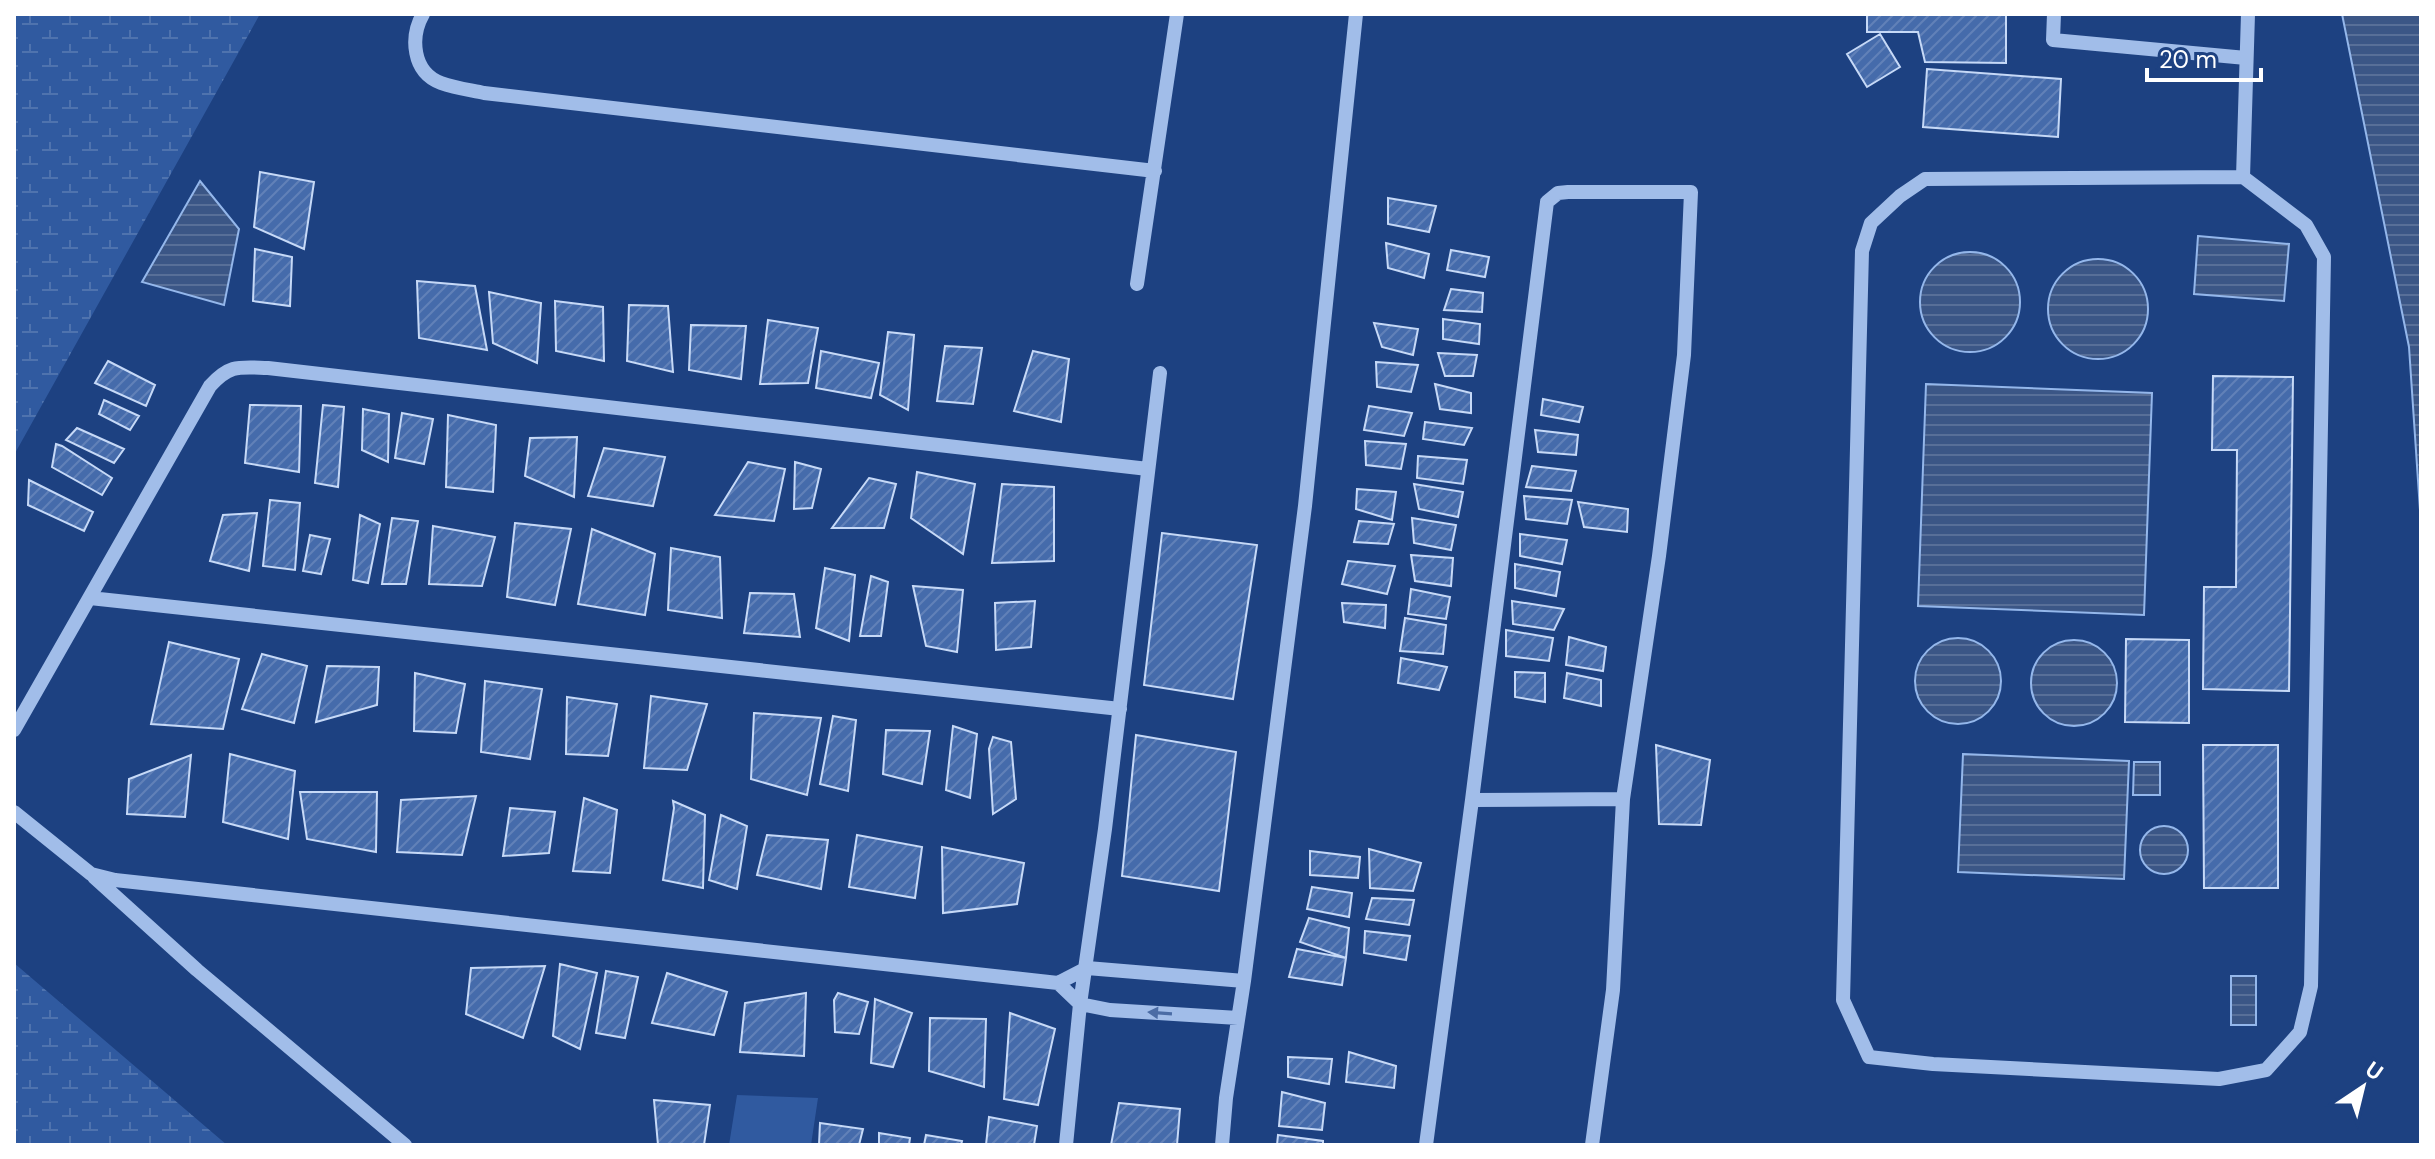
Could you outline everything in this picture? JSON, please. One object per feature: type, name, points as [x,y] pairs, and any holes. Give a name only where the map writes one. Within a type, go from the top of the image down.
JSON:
[{"type":"street","points":[[423,14],[416,26],[414,55],[429,75],[439,82],[484,93],[1155,171]]},
{"type":"street","points":[[1137,284],[1177,14]]},
{"type":"street","points":[[1222,1145],[1305,506],[1356,14]]},
{"type":"street","points":[[2054,14],[2053,40],[2246,58]]},
{"type":"street","points":[[2243,177],[2248,14]]},
{"type":"street","points":[[2243,177],[2306,225],[2324,257],[2311,986],[2300,1032],[2266,1070],[2219,1079],[1933,1064],[1869,1057],[1843,1000],[1862,251],[1871,223],[1900,196],[1925,179],[2243,177]]},
{"type":"street","points":[[1426,1145],[1547,202],[1558,193],[1568,192],[1691,192],[1684,355],[1659,556],[1623,799],[1613,990],[1592,1145]]},
{"type":"street","points":[[14,730],[210,386],[223,372],[242,367],[1148,469]]},
{"type":"street","points":[[1066,1145],[1080,1004],[1120,709],[1160,373]]},
{"type":"street","points":[[90,598],[1120,709]]},
{"type":"street","points":[[1472,800],[1623,799]]},
{"type":"street","points":[[14,812],[91,874],[197,970],[405,1145]]},
{"type":"street","points":[[91,874],[147,884],[1058,983],[1087,968],[1244,981]]},
{"type":"street","points":[[1058,983],[1080,1004],[1110,1010],[1238,1018]]},
{"type":"green space","points":[[14,14],[260,14],[14,455]]},
{"type":"green space","points":[[14,963],[227,1145],[14,1145]]},
{"type":"green space","points":[[737,1095],[818,1098],[811,1145],[729,1145]]},
{"type":"shaded area","points":[[2342,14],[2421,14],[2421,525],[2409,347]]},
{"type":"shaded area","points":[[200,181],[239,229],[224,305],[142,282]]},
{"type":"shaded area","points":[[2198,236],[2289,244],[2284,301],[2194,294]]},
{"type":"shaded area","points":[[1970,252],[1998,260],[2012,274],[2020,302],[2012,330],[1998,344],[1970,352],[1942,344],[1928,330],[1920,302],[1928,274],[1942,260]]},
{"type":"shaded area","points":[[2098,259],[2126,267],[2140,281],[2148,309],[2140,337],[2126,351],[2098,359],[2070,351],[2056,337],[2048,309],[2056,281],[2070,267]]},
{"type":"shaded area","points":[[1926,384],[2152,393],[2144,615],[1918,606]]},
{"type":"shaded area","points":[[1958,638],[1982,645],[1994,657],[2001,681],[1994,705],[1982,717],[1958,724],[1934,717],[1922,705],[1915,681],[1922,657],[1934,645]]},
{"type":"shaded area","points":[[2074,640],[2098,647],[2110,659],[2117,683],[2110,707],[2098,719],[2074,726],[2050,719],[2038,707],[2031,683],[2038,659],[2050,647]]},
{"type":"shaded area","points":[[1963,754],[2129,761],[2124,879],[1958,872]]},
{"type":"shaded area","points":[[2134,762],[2160,762],[2160,795],[2133,795]]},
{"type":"shaded area","points":[[2164,826],[2181,833],[2188,850],[2181,867],[2164,874],[2147,867],[2140,850],[2147,833]]},
{"type":"shaded area","points":[[2231,976],[2256,976],[2256,1025],[2231,1025]]},
{"type":"building","points":[[1867,14],[2006,14],[2006,63],[1925,62],[1918,32],[1867,32]]},
{"type":"building","points":[[1880,34],[1900,67],[1867,87],[1847,54]]},
{"type":"building","points":[[1927,69],[2061,79],[2058,137],[1923,127]]},
{"type":"building","points":[[260,172],[314,182],[304,249],[254,227]]},
{"type":"building","points":[[1388,198],[1436,206],[1429,232],[1388,224]]},
{"type":"building","points":[[1386,243],[1429,254],[1424,278],[1388,268]]},
{"type":"building","points":[[255,249],[292,257],[290,306],[253,301]]},
{"type":"building","points":[[1451,250],[1489,257],[1485,277],[1447,270]]},
{"type":"building","points":[[417,281],[475,286],[487,350],[419,338]]},
{"type":"building","points":[[1451,289],[1483,293],[1482,312],[1444,310]]},
{"type":"building","points":[[489,292],[541,303],[537,363],[493,343]]},
{"type":"building","points":[[555,301],[603,307],[604,361],[556,351]]},
{"type":"building","points":[[629,305],[668,306],[673,372],[627,361]]},
{"type":"building","points":[[1443,319],[1480,324],[1479,344],[1443,339]]},
{"type":"building","points":[[768,320],[818,328],[808,383],[760,384]]},
{"type":"building","points":[[1374,323],[1418,329],[1413,355],[1382,347]]},
{"type":"building","points":[[691,325],[746,326],[741,379],[689,370]]},
{"type":"building","points":[[888,332],[914,335],[908,410],[880,395]]},
{"type":"building","points":[[945,346],[982,348],[973,404],[937,401]]},
{"type":"building","points":[[821,351],[879,363],[871,398],[816,388]]},
{"type":"building","points":[[1033,351],[1069,359],[1061,422],[1014,411]]},
{"type":"building","points":[[1438,353],[1477,355],[1473,376],[1445,376]]},
{"type":"building","points":[[108,361],[155,385],[146,406],[95,383]]},
{"type":"building","points":[[1376,362],[1418,365],[1411,392],[1377,387]]},
{"type":"building","points":[[2213,376],[2293,377],[2289,691],[2203,689],[2204,587],[2236,587],[2237,450],[2212,450]]},
{"type":"building","points":[[1435,384],[1471,393],[1471,413],[1440,409]]},
{"type":"building","points":[[1543,399],[1583,407],[1579,422],[1541,415]]},
{"type":"building","points":[[104,400],[139,416],[130,430],[99,414]]},
{"type":"building","points":[[250,405],[301,406],[299,472],[245,463]]},
{"type":"building","points":[[323,405],[344,407],[338,487],[315,483]]},
{"type":"building","points":[[1369,406],[1412,413],[1404,436],[1364,430]]},
{"type":"building","points":[[363,409],[389,414],[388,462],[362,450]]},
{"type":"building","points":[[402,413],[433,419],[424,464],[395,458]]},
{"type":"building","points":[[448,415],[496,425],[493,492],[446,487]]},
{"type":"building","points":[[1425,422],[1472,428],[1464,445],[1423,439]]},
{"type":"building","points":[[77,428],[124,449],[114,463],[66,440]]},
{"type":"building","points":[[1535,430],[1578,435],[1576,455],[1538,452]]},
{"type":"building","points":[[577,437],[574,497],[525,476],[530,438]]},
{"type":"building","points":[[1365,441],[1406,444],[1401,469],[1366,465]]},
{"type":"building","points":[[56,444],[112,478],[102,495],[52,467]]},
{"type":"building","points":[[604,448],[665,457],[653,506],[588,496]]},
{"type":"building","points":[[1418,456],[1467,460],[1463,484],[1417,478]]},
{"type":"building","points":[[748,462],[785,469],[774,521],[715,515]]},
{"type":"building","points":[[795,462],[821,469],[812,508],[794,509]]},
{"type":"building","points":[[1532,466],[1576,471],[1571,491],[1526,487]]},
{"type":"building","points":[[917,472],[975,484],[963,554],[911,518]]},
{"type":"building","points":[[869,478],[896,484],[884,528],[832,528]]},
{"type":"building","points":[[29,480],[93,512],[84,531],[28,505]]},
{"type":"building","points":[[1002,484],[1054,487],[1054,561],[992,563]]},
{"type":"building","points":[[1414,484],[1463,492],[1458,517],[1419,509]]},
{"type":"building","points":[[1357,489],[1396,492],[1392,520],[1356,509]]},
{"type":"building","points":[[1524,496],[1572,500],[1567,524],[1526,519]]},
{"type":"building","points":[[270,500],[300,503],[295,570],[263,566]]},
{"type":"building","points":[[1578,502],[1628,509],[1627,532],[1584,527]]},
{"type":"building","points":[[257,513],[249,571],[210,561],[223,515]]},
{"type":"building","points":[[360,515],[380,524],[368,583],[353,580]]},
{"type":"building","points":[[392,518],[418,521],[406,584],[382,584]]},
{"type":"building","points":[[1412,518],[1456,525],[1451,550],[1414,543]]},
{"type":"building","points":[[1359,521],[1394,524],[1388,544],[1354,542]]},
{"type":"building","points":[[515,523],[571,529],[555,605],[507,597]]},
{"type":"building","points":[[433,526],[495,537],[482,586],[429,584]]},
{"type":"building","points":[[592,529],[655,554],[645,615],[578,604]]},
{"type":"building","points":[[1162,533],[1257,545],[1233,699],[1144,685]]},
{"type":"building","points":[[1520,534],[1567,540],[1562,564],[1520,556]]},
{"type":"building","points":[[310,535],[330,539],[321,574],[303,571]]},
{"type":"building","points":[[671,548],[720,557],[722,618],[668,610]]},
{"type":"building","points":[[1411,555],[1453,558],[1451,586],[1415,581]]},
{"type":"building","points":[[1348,561],[1395,566],[1387,594],[1342,584]]},
{"type":"building","points":[[1515,564],[1560,572],[1556,596],[1515,588]]},
{"type":"building","points":[[825,568],[855,575],[849,641],[816,628]]},
{"type":"building","points":[[871,576],[888,582],[881,636],[860,636]]},
{"type":"building","points":[[913,586],[963,590],[957,652],[926,646]]},
{"type":"building","points":[[1411,589],[1450,597],[1446,619],[1408,614]]},
{"type":"building","points":[[750,593],[794,594],[800,637],[744,633]]},
{"type":"building","points":[[1035,601],[1031,647],[996,650],[995,603]]},
{"type":"building","points":[[1512,601],[1564,609],[1554,630],[1513,624]]},
{"type":"building","points":[[1342,603],[1386,605],[1385,628],[1344,622]]},
{"type":"building","points":[[1405,618],[1446,625],[1443,654],[1400,651]]},
{"type":"building","points":[[1506,630],[1553,638],[1549,661],[1506,656]]},
{"type":"building","points":[[1569,637],[1606,647],[1603,671],[1566,665]]},
{"type":"building","points":[[2126,639],[2189,640],[2189,723],[2125,722]]},
{"type":"building","points":[[169,642],[239,659],[223,729],[151,724]]},
{"type":"building","points":[[262,654],[307,666],[294,723],[242,709]]},
{"type":"building","points":[[1401,658],[1447,667],[1439,690],[1398,683]]},
{"type":"building","points":[[327,666],[379,667],[377,705],[316,722]]},
{"type":"building","points":[[1515,672],[1545,673],[1545,702],[1515,697]]},
{"type":"building","points":[[415,673],[465,684],[456,733],[414,731]]},
{"type":"building","points":[[1567,673],[1601,680],[1601,706],[1564,698]]},
{"type":"building","points":[[485,681],[542,689],[530,759],[481,752]]},
{"type":"building","points":[[651,696],[707,704],[687,770],[644,768]]},
{"type":"building","points":[[567,697],[617,704],[608,756],[566,754]]},
{"type":"building","points":[[754,713],[821,718],[807,795],[751,779]]},
{"type":"building","points":[[833,716],[856,720],[848,791],[820,784]]},
{"type":"building","points":[[953,726],[977,734],[970,798],[946,790]]},
{"type":"building","points":[[886,730],[930,731],[922,784],[883,774]]},
{"type":"building","points":[[1136,735],[1236,752],[1219,891],[1122,876]]},
{"type":"building","points":[[993,737],[1011,742],[1016,799],[993,814],[989,749]]},
{"type":"building","points":[[1656,745],[1710,760],[1701,825],[1659,824]]},
{"type":"building","points":[[2203,745],[2278,745],[2278,888],[2204,888]]},
{"type":"building","points":[[230,754],[295,771],[288,839],[223,822]]},
{"type":"building","points":[[191,755],[185,817],[127,814],[129,779]]},
{"type":"building","points":[[300,792],[377,792],[376,852],[307,839]]},
{"type":"building","points":[[476,796],[462,855],[397,852],[401,800]]},
{"type":"building","points":[[584,798],[617,810],[610,873],[573,871]]},
{"type":"building","points":[[673,801],[705,815],[703,888],[663,880]]},
{"type":"building","points":[[510,808],[555,812],[549,853],[503,856]]},
{"type":"building","points":[[721,815],[747,826],[737,889],[709,880]]},
{"type":"building","points":[[767,835],[828,840],[821,889],[757,875]]},
{"type":"building","points":[[857,835],[922,847],[915,898],[849,887]]},
{"type":"building","points":[[942,847],[1024,863],[1017,904],[943,913]]},
{"type":"building","points":[[1369,849],[1421,863],[1413,891],[1370,888]]},
{"type":"building","points":[[1310,851],[1360,857],[1358,878],[1310,875]]},
{"type":"building","points":[[1312,887],[1352,893],[1349,917],[1307,909]]},
{"type":"building","points":[[1372,898],[1414,900],[1409,925],[1366,919]]},
{"type":"building","points":[[1309,918],[1349,928],[1346,958],[1300,942]]},
{"type":"building","points":[[1365,931],[1410,936],[1406,960],[1364,953]]},
{"type":"building","points":[[1297,949],[1346,958],[1342,985],[1289,977]]},
{"type":"building","points":[[560,964],[597,973],[580,1049],[553,1036]]},
{"type":"building","points":[[545,966],[523,1038],[466,1014],[471,968]]},
{"type":"building","points":[[606,971],[638,977],[625,1038],[596,1033]]},
{"type":"building","points":[[667,973],[727,992],[714,1035],[652,1023]]},
{"type":"building","points":[[806,993],[804,1056],[740,1052],[745,1003]]},
{"type":"building","points":[[838,993],[868,1002],[859,1034],[835,1032],[834,1000]]},
{"type":"building","points":[[875,999],[912,1013],[893,1067],[871,1063]]},
{"type":"building","points":[[1010,1013],[1055,1029],[1038,1105],[1004,1099]]},
{"type":"building","points":[[930,1018],[986,1019],[984,1087],[929,1071]]},
{"type":"building","points":[[1349,1052],[1396,1066],[1394,1088],[1346,1082]]},
{"type":"building","points":[[1288,1057],[1332,1059],[1329,1084],[1288,1077]]},
{"type":"building","points":[[1282,1092],[1325,1103],[1322,1130],[1279,1126]]},
{"type":"building","points":[[654,1100],[710,1105],[704,1145],[658,1145]]},
{"type":"building","points":[[1119,1103],[1180,1109],[1177,1145],[1111,1145]]},
{"type":"building","points":[[989,1117],[1037,1126],[1034,1145],[986,1145]]},
{"type":"building","points":[[820,1123],[863,1129],[859,1145],[819,1145]]},
{"type":"building","points":[[879,1133],[910,1138],[909,1145],[879,1145]]},
{"type":"building","points":[[926,1135],[962,1141],[961,1145],[924,1145]]},
{"type":"building","points":[[1278,1135],[1323,1141],[1323,1145],[1277,1145]]}]
